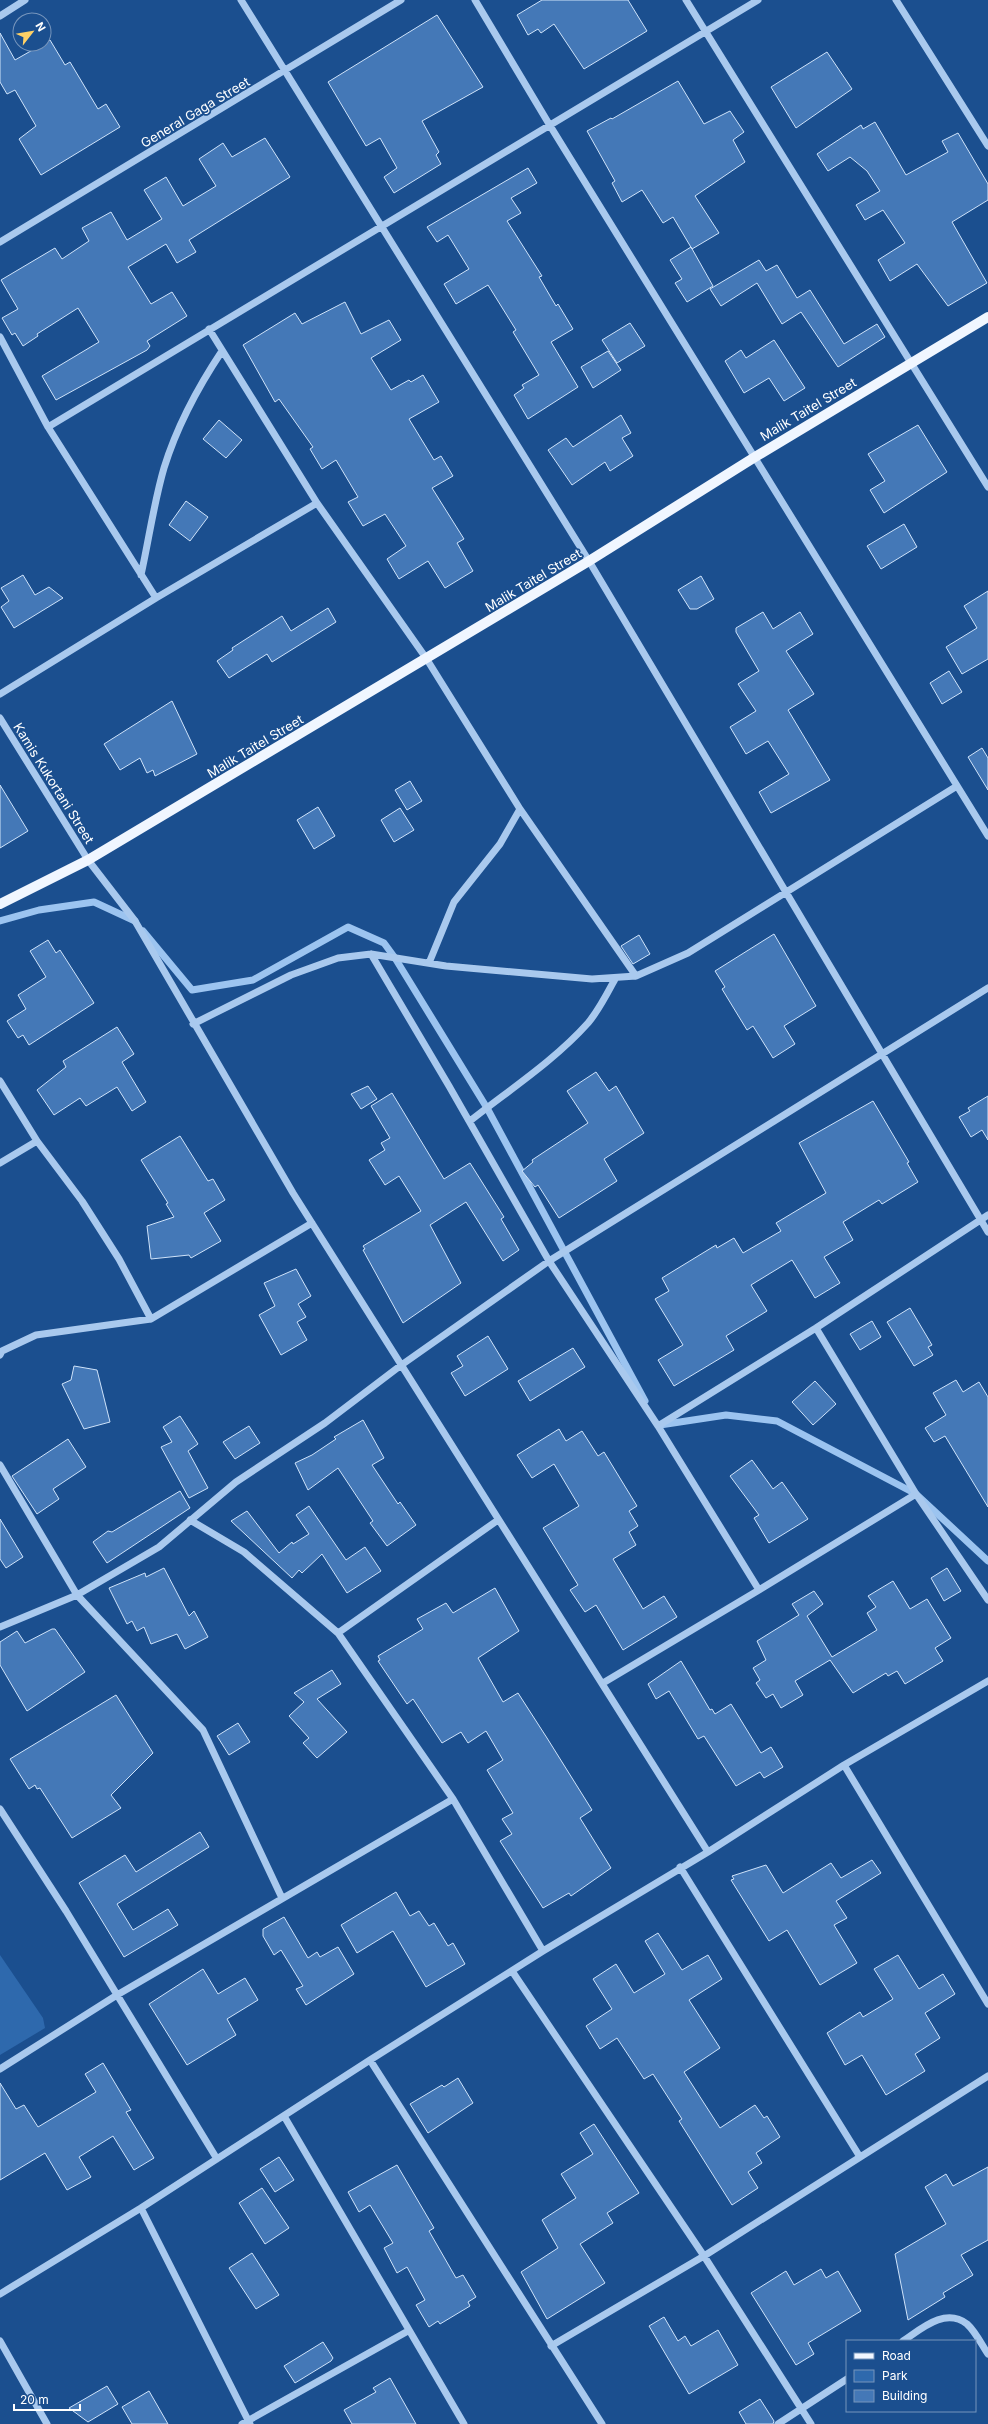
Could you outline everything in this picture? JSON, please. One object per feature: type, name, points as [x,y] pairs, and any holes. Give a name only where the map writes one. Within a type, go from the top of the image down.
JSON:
[{"type":"main road","name":"Malik Taitel Street","points":[[0,904],[88,860],[589,561],[754,457],[988,317]]},
{"type":"street","points":[[0,16],[16,2],[25,0]]},
{"type":"street","points":[[241,0],[589,561],[787,891],[988,1232]]},
{"type":"street","name":"General Gaga Street","points":[[0,242],[286,71],[401,0]]},
{"type":"street","points":[[475,0],[549,124],[988,836]]},
{"type":"street","points":[[686,0],[988,487]]},
{"type":"street","points":[[48,427],[209,329],[382,227],[549,124],[758,0]]},
{"type":"street","points":[[896,0],[988,146]]},
{"type":"street","points":[[209,329],[317,502],[426,658],[520,810],[636,976]]},
{"type":"street","points":[[0,337],[48,427],[156,598]]},
{"type":"street","points":[[141,575],[164,468],[182,421],[204,377],[222,351]]},
{"type":"street","points":[[0,694],[156,598],[317,502]]},
{"type":"street","name":"Kamis Kukortani Street","points":[[0,718],[88,860],[135,921],[193,1024],[312,1223],[400,1366],[603,1683],[708,1852]]},
{"type":"street","points":[[193,1024],[291,975],[338,958],[371,954],[429,963],[585,978],[615,979],[636,976],[688,953],[957,786]]},
{"type":"street","points":[[429,963],[454,902],[500,844],[520,810]]},
{"type":"street","points":[[371,954],[470,1121],[549,1261],[658,1426],[759,1590]]},
{"type":"street","points":[[470,1121],[550,1058],[588,1023],[603,1002],[615,979]]},
{"type":"street","points":[[0,1627],[77,1595],[159,1547],[236,1482],[325,1423],[400,1366],[549,1261],[883,1055],[988,988]]},
{"type":"street","points":[[0,1081],[37,1141],[82,1201],[119,1259],[151,1319]]},
{"type":"street","points":[[0,1163],[37,1141]]},
{"type":"street","points":[[658,1426],[816,1328],[988,1215]]},
{"type":"street","points":[[0,1355],[2,1351],[36,1335],[151,1319],[312,1223]]},
{"type":"street","points":[[816,1328],[916,1494],[988,1600]]},
{"type":"street","points":[[0,1465],[77,1595],[203,1730],[282,1898]]},
{"type":"street","points":[[603,1683],[916,1494]]},
{"type":"street","points":[[190,1520],[244,1552],[338,1634],[453,1799],[543,1951]]},
{"type":"street","points":[[338,1634],[498,1520]]},
{"type":"street","points":[[0,2294],[141,2208],[370,2060],[512,1972],[543,1951],[680,1867],[708,1852],[844,1766],[988,1680]]},
{"type":"street","points":[[844,1766],[988,2004]]},
{"type":"street","points":[[0,2070],[117,1995],[453,1799]]},
{"type":"street","points":[[0,1809],[217,2158]]},
{"type":"street","points":[[680,1867],[860,2157]]},
{"type":"street","points":[[512,1972],[704,2256],[811,2424]]},
{"type":"street","points":[[370,2060],[602,2424]]},
{"type":"street","points":[[552,2346],[704,2256],[988,2076]]},
{"type":"street","points":[[284,2116],[408,2331],[464,2424]]},
{"type":"street","points":[[141,2208],[247,2423],[408,2331]]},
{"type":"street","points":[[904,2340],[928,2324],[939,2319],[951,2317],[968,2325],[988,2354]]},
{"type":"street","points":[[0,2341],[47,2424]]},
{"type":"street","points":[[778,2424],[802,2410],[846,2380]]},
{"type":"green space","points":[[0,1955],[43,2018],[45,2028],[0,2055]]},
{"type":"building","points":[[542,0],[628,0],[647,31],[584,69],[554,24],[541,33],[538,29],[528,35],[517,15]]},
{"type":"building","points":[[437,15],[483,87],[422,121],[439,152],[436,155],[441,164],[394,193],[384,177],[397,168],[380,138],[366,146],[328,82]]},
{"type":"building","points":[[0,33],[15,60],[29,52],[52,52],[52,43],[65,65],[70,62],[98,109],[106,104],[120,127],[41,175],[19,139],[36,126],[15,90],[7,94],[0,82]]},
{"type":"building","points":[[827,52],[852,89],[796,128],[771,87]]},
{"type":"building","points":[[678,81],[704,124],[730,111],[744,132],[733,140],[745,162],[695,196],[719,233],[692,249],[673,217],[663,223],[642,190],[622,202],[612,183],[615,181],[587,131],[611,118],[612,119]]},
{"type":"building","points":[[875,122],[906,175],[948,152],[942,141],[958,133],[988,184],[988,200],[952,222],[987,283],[948,306],[917,264],[890,281],[878,260],[905,243],[883,210],[865,220],[856,205],[880,191],[867,171],[850,157],[828,171],[817,154],[861,125],[863,129]]},
{"type":"building","points":[[265,138],[290,177],[189,240],[196,252],[177,263],[166,244],[128,267],[151,304],[172,292],[187,316],[147,341],[150,346],[147,350],[56,400],[42,376],[99,342],[78,308],[37,334],[38,336],[23,346],[15,333],[12,335],[2,318],[18,309],[1,280],[55,248],[62,259],[89,241],[82,228],[111,212],[127,240],[162,219],[144,190],[166,177],[183,206],[216,186],[199,159],[223,143],[232,157]]},
{"type":"building","points":[[528,168],[537,183],[511,198],[521,213],[507,221],[542,276],[539,277],[556,306],[558,304],[573,329],[551,342],[578,387],[528,419],[514,395],[524,388],[522,385],[539,375],[513,332],[516,330],[488,285],[456,304],[444,284],[469,269],[448,235],[437,242],[427,227]]},
{"type":"building","points":[[691,247],[713,286],[687,302],[675,283],[682,279],[670,260]]},
{"type":"building","points":[[759,260],[766,271],[777,265],[797,298],[810,290],[844,344],[877,324],[885,337],[838,367],[801,312],[782,324],[757,283],[721,306],[710,289]]},
{"type":"building","points":[[345,302],[361,334],[389,320],[401,340],[371,358],[391,390],[409,380],[411,382],[423,375],[439,402],[409,419],[434,460],[441,456],[453,476],[432,488],[464,539],[457,543],[473,571],[445,588],[428,561],[399,579],[387,559],[406,546],[385,514],[363,526],[348,502],[358,497],[336,460],[322,469],[310,449],[313,447],[279,399],[275,402],[243,345],[295,313],[302,324]]},
{"type":"building","points":[[630,323],[645,346],[617,363],[602,340]]},
{"type":"building","points":[[774,340],[805,388],[784,401],[769,378],[744,393],[725,361],[741,350],[746,358]]},
{"type":"building","points":[[608,351],[621,370],[593,388],[581,367]]},
{"type":"building","points":[[621,415],[631,433],[622,438],[633,456],[610,471],[605,462],[572,485],[548,450],[566,438],[573,447]]},
{"type":"building","points":[[219,420],[242,440],[226,458],[203,439]]},
{"type":"building","points":[[918,425],[947,472],[884,513],[870,490],[885,481],[868,454]]},
{"type":"building","points":[[186,501],[208,517],[190,541],[169,525]]},
{"type":"building","points":[[904,524],[917,547],[881,569],[867,546]]},
{"type":"building","points":[[23,575],[35,595],[49,587],[63,598],[14,628],[1,607],[9,601],[1,588]]},
{"type":"building","points":[[701,576],[714,599],[697,609],[690,609],[678,590]]},
{"type":"building","points":[[988,591],[988,659],[962,674],[946,647],[977,628],[964,606]]},
{"type":"building","points":[[328,608],[336,622],[272,662],[267,654],[229,678],[217,661],[233,650],[232,648],[282,616],[291,631]]},
{"type":"building","points":[[763,612],[773,629],[800,612],[813,634],[786,651],[814,694],[788,710],[830,780],[771,813],[759,792],[789,774],[768,741],[746,754],[730,727],[756,711],[738,684],[759,671],[736,632],[736,628]]},
{"type":"building","points":[[949,671],[962,692],[942,704],[930,683]]},
{"type":"building","points":[[172,701],[197,754],[155,776],[153,770],[147,773],[140,758],[120,770],[104,744]]},
{"type":"building","points":[[982,748],[988,758],[988,790],[968,757]]},
{"type":"building","points":[[410,781],[422,801],[407,810],[395,790]]},
{"type":"building","points":[[0,785],[28,831],[0,848]]},
{"type":"building","points":[[318,807],[335,836],[314,849],[297,820]]},
{"type":"building","points":[[400,808],[414,830],[394,842],[381,820]]},
{"type":"building","points":[[774,934],[816,1006],[784,1026],[795,1044],[773,1058],[753,1026],[747,1030],[722,989],[725,987],[715,971]]},
{"type":"building","points":[[639,935],[650,954],[633,964],[621,946]]},
{"type":"building","points":[[48,940],[56,953],[60,950],[94,1003],[29,1045],[23,1035],[18,1038],[7,1021],[26,1009],[18,995],[46,977],[30,951]]},
{"type":"building","points":[[117,1027],[134,1054],[122,1062],[146,1102],[132,1111],[117,1087],[86,1106],[80,1098],[54,1115],[37,1090],[66,1067],[63,1061]]},
{"type":"building","points":[[596,1072],[609,1091],[616,1086],[644,1133],[604,1159],[617,1181],[559,1218],[538,1185],[535,1187],[522,1171],[533,1162],[532,1160],[588,1123],[567,1091]]},
{"type":"building","points":[[368,1086],[377,1099],[361,1109],[351,1094]]},
{"type":"building","points":[[392,1093],[444,1179],[470,1163],[504,1217],[501,1219],[519,1250],[503,1261],[466,1202],[430,1225],[461,1283],[403,1323],[363,1250],[365,1249],[363,1246],[421,1211],[399,1176],[385,1185],[369,1160],[385,1150],[381,1143],[390,1138],[371,1106]]},
{"type":"building","points":[[988,1096],[988,1140],[982,1130],[971,1137],[959,1117],[970,1111],[968,1108]]},
{"type":"building","points":[[873,1101],[909,1162],[907,1163],[918,1182],[882,1204],[879,1200],[843,1222],[853,1240],[824,1257],[840,1283],[815,1298],[792,1260],[751,1285],[767,1311],[726,1336],[734,1350],[674,1386],[658,1360],[683,1345],[655,1299],[669,1291],[662,1278],[716,1245],[717,1248],[734,1238],[743,1253],[781,1231],[776,1223],[826,1193],[799,1143]]},
{"type":"building","points":[[180,1136],[208,1181],[213,1179],[225,1200],[204,1213],[221,1241],[191,1258],[189,1255],[151,1259],[147,1226],[174,1217],[166,1204],[168,1203],[141,1160]]},
{"type":"building","points":[[296,1269],[311,1296],[298,1304],[306,1317],[297,1322],[307,1340],[281,1355],[259,1315],[275,1306],[264,1283]]},
{"type":"building","points":[[910,1308],[932,1345],[928,1347],[933,1355],[914,1366],[887,1322]]},
{"type":"building","points":[[872,1321],[881,1337],[860,1350],[850,1334]]},
{"type":"building","points":[[488,1336],[508,1369],[465,1396],[451,1373],[463,1366],[457,1356]]},
{"type":"building","points":[[573,1348],[585,1367],[530,1401],[518,1381]]},
{"type":"building","points":[[74,1366],[97,1370],[110,1422],[84,1429],[62,1384],[71,1380]]},
{"type":"building","points":[[956,1380],[963,1392],[979,1382],[988,1397],[988,1507],[945,1436],[934,1442],[925,1428],[946,1415],[933,1393]]},
{"type":"building","points":[[815,1381],[836,1404],[813,1425],[792,1402]]},
{"type":"building","points":[[180,1416],[198,1444],[188,1451],[208,1488],[189,1498],[161,1447],[172,1442],[163,1427]]},
{"type":"building","points":[[363,1420],[384,1458],[372,1465],[398,1504],[400,1502],[416,1525],[387,1546],[370,1523],[373,1521],[338,1468],[308,1490],[295,1463],[312,1455],[336,1439],[334,1437]]},
{"type":"building","points":[[249,1426],[260,1443],[235,1459],[223,1442]]},
{"type":"building","points":[[559,1429],[566,1441],[582,1431],[598,1456],[604,1452],[637,1506],[629,1511],[638,1526],[629,1532],[636,1545],[613,1559],[643,1609],[664,1596],[677,1617],[623,1650],[596,1605],[585,1612],[570,1590],[578,1585],[543,1528],[579,1506],[554,1464],[532,1478],[517,1455]]},
{"type":"building","points":[[68,1439],[86,1467],[53,1489],[59,1499],[37,1514],[12,1476]]},
{"type":"building","points":[[752,1460],[773,1489],[782,1482],[808,1519],[769,1543],[754,1518],[759,1515],[730,1476]]},
{"type":"building","points":[[180,1491],[190,1508],[107,1563],[93,1542],[108,1531],[112,1532]]},
{"type":"building","points":[[309,1506],[346,1560],[365,1547],[381,1571],[347,1593],[322,1554],[302,1573],[299,1570],[292,1578],[231,1521],[247,1511],[279,1553],[292,1542],[293,1544],[309,1534],[296,1515]]},
{"type":"building","points":[[0,1519],[23,1557],[6,1568],[0,1559]]},
{"type":"building","points":[[164,1568],[189,1616],[194,1611],[208,1637],[185,1649],[177,1634],[151,1644],[144,1627],[137,1631],[132,1621],[127,1624],[109,1588],[145,1573],[146,1577]]},
{"type":"building","points":[[947,1568],[961,1591],[944,1601],[931,1578]]},
{"type":"building","points":[[893,1581],[910,1609],[927,1599],[951,1638],[935,1648],[943,1661],[905,1684],[897,1671],[888,1676],[886,1673],[853,1693],[830,1660],[795,1681],[803,1695],[781,1708],[773,1694],[766,1698],[756,1683],[760,1680],[753,1668],[766,1660],[757,1641],[799,1615],[792,1604],[814,1591],[823,1604],[807,1616],[832,1657],[877,1630],[867,1613],[876,1607],[868,1596]]},
{"type":"building","points":[[495,1588],[519,1631],[478,1658],[503,1702],[518,1693],[547,1738],[592,1810],[580,1818],[611,1868],[571,1896],[569,1893],[543,1908],[500,1841],[512,1834],[502,1819],[513,1813],[487,1770],[503,1760],[486,1731],[468,1743],[461,1732],[442,1743],[413,1699],[407,1704],[378,1661],[380,1660],[378,1656],[423,1629],[417,1619],[446,1603],[453,1613]]},
{"type":"building","points":[[52,1629],[55,1629],[85,1672],[27,1711],[0,1665],[0,1642],[17,1631],[25,1643]]},
{"type":"building","points":[[681,1661],[710,1710],[712,1709],[715,1714],[731,1704],[761,1753],[771,1747],[783,1767],[764,1778],[760,1772],[736,1786],[704,1736],[698,1739],[669,1691],[656,1699],[648,1684]]},
{"type":"building","points":[[332,1670],[341,1684],[317,1699],[347,1732],[317,1758],[303,1743],[309,1738],[289,1716],[304,1702],[294,1693]]},
{"type":"building","points":[[116,1695],[153,1753],[111,1795],[121,1808],[72,1838],[40,1788],[37,1789],[35,1785],[29,1789],[10,1759]]},
{"type":"building","points":[[238,1723],[250,1742],[229,1755],[217,1736]]},
{"type":"building","points":[[200,1832],[209,1847],[117,1904],[133,1930],[168,1909],[178,1925],[124,1957],[79,1883],[125,1855],[136,1872]]},
{"type":"building","points":[[872,1860],[881,1873],[836,1901],[847,1918],[834,1925],[857,1963],[820,1985],[787,1930],[769,1941],[731,1880],[734,1879],[732,1876],[766,1865],[783,1893],[831,1863],[841,1878]]},
{"type":"building","points":[[396,1892],[410,1916],[419,1911],[429,1926],[434,1923],[448,1946],[453,1943],[465,1964],[426,1987],[393,1931],[357,1953],[341,1925]]},
{"type":"building","points":[[284,1917],[308,1958],[317,1952],[320,1957],[338,1947],[354,1974],[306,2005],[296,1989],[303,1986],[281,1950],[274,1955],[263,1936],[263,1929]]},
{"type":"building","points":[[658,1933],[682,1970],[708,1955],[722,1979],[689,2000],[720,2048],[684,2072],[720,2128],[755,2105],[764,2118],[767,2116],[780,2137],[756,2153],[762,2163],[748,2172],[758,2188],[732,2205],[679,2121],[682,2119],[653,2074],[644,2079],[617,2038],[600,2049],[586,2026],[612,2009],[593,1979],[616,1964],[634,1993],[665,1974],[645,1941]]},
{"type":"building","points":[[898,1955],[919,1989],[943,1974],[955,1994],[925,2013],[940,2038],[915,2054],[925,2071],[886,2095],[862,2055],[845,2065],[827,2033],[860,2012],[863,2017],[893,1999],[874,1969]]},
{"type":"building","points":[[203,1969],[218,1994],[245,1978],[258,2000],[227,2019],[236,2035],[187,2065],[149,2004]]},
{"type":"building","points":[[103,2063],[131,2110],[126,2112],[154,2158],[134,2170],[113,2136],[79,2157],[91,2177],[67,2190],[45,2153],[0,2180],[0,2083],[16,2109],[24,2105],[38,2127],[96,2092],[85,2074]]},
{"type":"building","points":[[458,2078],[473,2103],[428,2133],[410,2104],[442,2085],[444,2087]]},
{"type":"building","points":[[594,2124],[639,2193],[607,2213],[613,2223],[580,2244],[605,2283],[547,2319],[521,2272],[558,2248],[542,2220],[576,2198],[561,2174],[593,2154],[580,2133]]},
{"type":"building","points":[[279,2157],[294,2180],[275,2192],[260,2169]]},
{"type":"building","points":[[397,2165],[434,2228],[429,2231],[456,2278],[463,2275],[476,2297],[468,2302],[470,2306],[440,2324],[438,2321],[429,2327],[416,2305],[425,2300],[407,2267],[397,2273],[384,2248],[393,2243],[370,2205],[359,2212],[348,2192]]},
{"type":"building","points":[[988,2167],[988,2240],[961,2255],[973,2275],[943,2293],[945,2297],[908,2320],[895,2254],[946,2224],[925,2187],[946,2174],[953,2186]]},
{"type":"building","points":[[262,2188],[289,2228],[265,2244],[239,2203]]},
{"type":"building","points":[[252,2253],[279,2295],[256,2309],[229,2268]]},
{"type":"building","points":[[821,2269],[826,2278],[838,2271],[861,2311],[808,2343],[814,2354],[796,2365],[751,2293],[786,2271],[794,2285]]},
{"type":"building","points":[[664,2317],[678,2341],[685,2336],[691,2346],[718,2330],[738,2365],[689,2394],[649,2326]]},
{"type":"building","points":[[323,2342],[333,2358],[331,2361],[295,2383],[284,2366]]},
{"type":"building","points":[[390,2378],[416,2424],[352,2424],[344,2410],[376,2392],[373,2388]]},
{"type":"building","points":[[107,2386],[118,2404],[88,2422],[69,2408]]},
{"type":"building","points":[[149,2391],[168,2424],[132,2424],[122,2407]]},
{"type":"building","points":[[760,2399],[774,2421],[773,2424],[746,2424],[739,2412]]},
{"type":"waterway","points":[[0,921],[39,910],[94,902],[135,921]]},
{"type":"waterway","points":[[143,931],[192,990],[253,980],[348,927],[384,943],[395,958],[487,1108],[645,1401]]},
{"type":"waterway","points":[[660,1425],[726,1415],[777,1421],[916,1494],[988,1561]]}]
